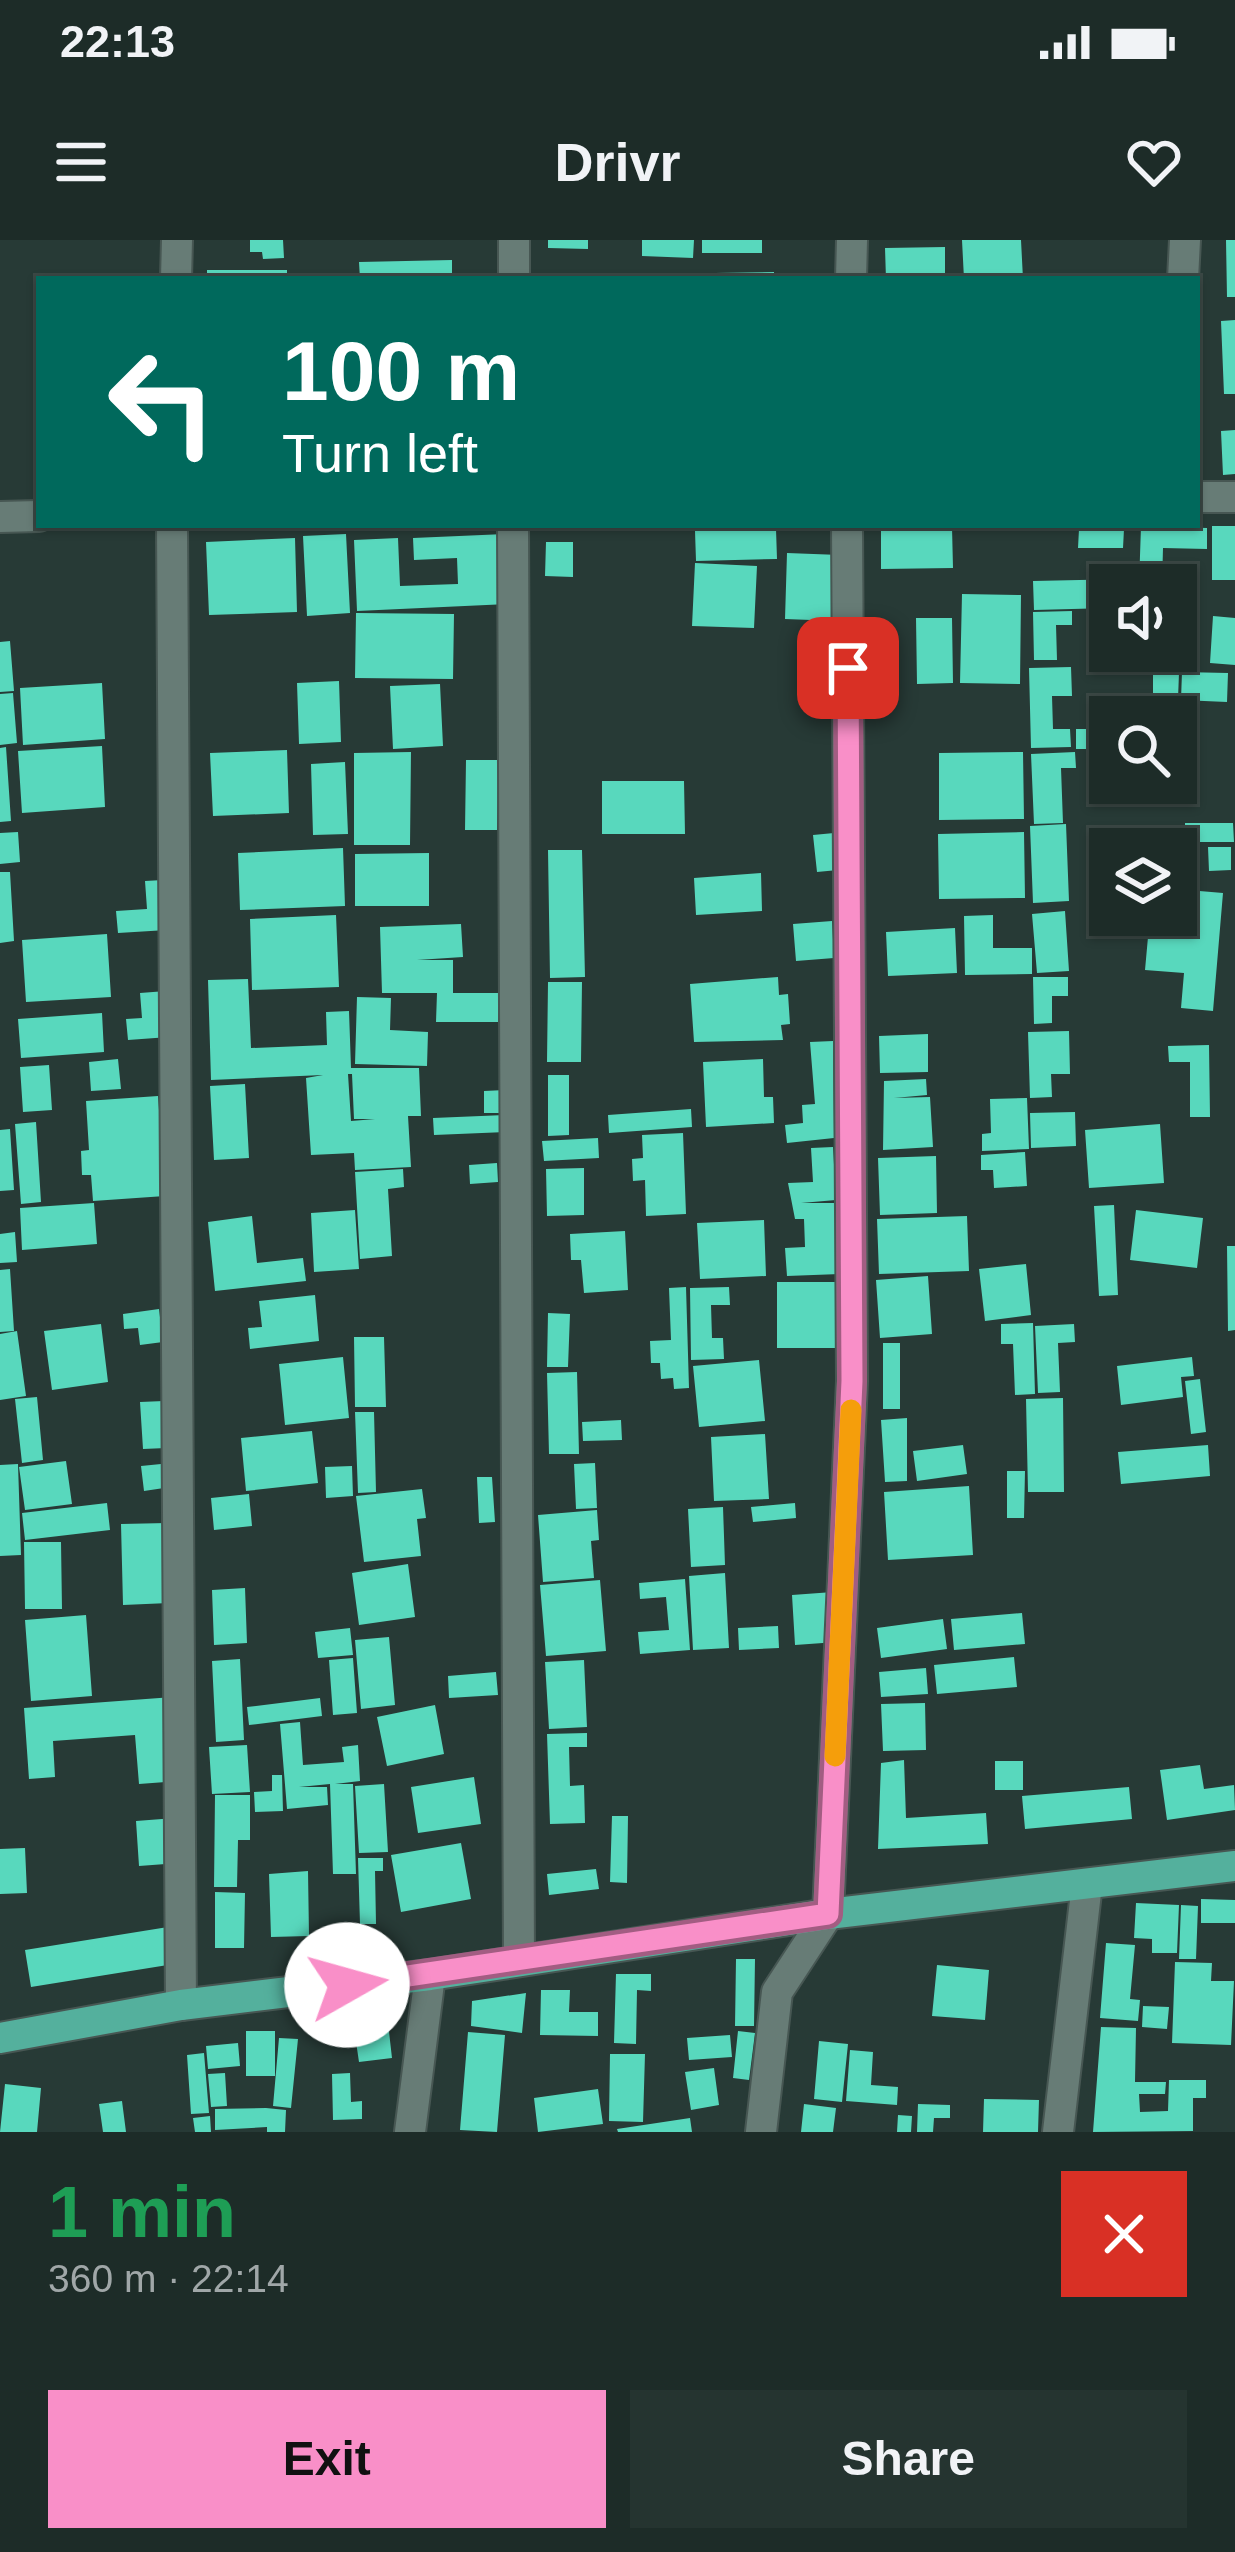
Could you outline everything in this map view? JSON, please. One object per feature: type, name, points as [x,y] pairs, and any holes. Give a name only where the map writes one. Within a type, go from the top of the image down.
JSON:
[{"type":"main road","points":[[0,2038],[181,2006],[430,1975],[828,1914],[1235,1866]]},
{"type":"street","points":[[176,276],[177,240]]},
{"type":"street","points":[[514,240],[514,276]]},
{"type":"street","points":[[851,276],[852,240]]},
{"type":"street","points":[[1183,276],[1185,240]]},
{"type":"street","points":[[1200,497],[1235,497]]},
{"type":"street","points":[[0,517],[36,516]]},
{"type":"street","points":[[172,528],[181,2006]]},
{"type":"street","points":[[513,528],[519,1960]]},
{"type":"street","points":[[760,2132],[777,1992],[828,1914],[852,1381],[847,528]]},
{"type":"street","points":[[1058,2132],[1087,1884]]},
{"type":"street","points":[[410,2132],[430,1975]]},
{"type":"building","points":[[250,240],[283,240],[284,258],[263,259],[262,252],[250,252]]},
{"type":"building","points":[[548,240],[588,240],[588,249],[548,248]]},
{"type":"building","points":[[642,240],[694,240],[693,258],[642,256]]},
{"type":"building","points":[[702,240],[762,240],[762,253],[702,253]]},
{"type":"building","points":[[962,240],[1021,240],[1023,276],[964,276]]},
{"type":"building","points":[[1226,240],[1235,240],[1235,297],[1227,297]]},
{"type":"building","points":[[945,247],[945,276],[886,276],[885,248]]},
{"type":"building","points":[[452,260],[452,276],[360,276],[359,262]]},
{"type":"building","points":[[207,270],[287,270],[287,276],[207,276]]},
{"type":"building","points":[[774,272],[774,276],[715,276]]},
{"type":"building","points":[[1235,320],[1235,394],[1224,394],[1221,321]]},
{"type":"building","points":[[1235,430],[1235,474],[1223,475],[1221,431]]},
{"type":"building","points":[[1212,526],[1235,526],[1235,580],[1212,580]]},
{"type":"building","points":[[881,528],[952,528],[953,568],[881,569]]},
{"type":"building","points":[[1141,528],[1207,528],[1207,549],[1163,548],[1163,564],[1140,564]]},
{"type":"building","points":[[776,529],[777,559],[696,561],[695,531]]},
{"type":"building","points":[[1079,529],[1124,529],[1123,548],[1078,548]]},
{"type":"building","points":[[346,534],[350,613],[307,616],[303,536]]},
{"type":"building","points":[[505,534],[508,604],[357,611],[354,540],[398,538],[400,586],[458,584],[457,558],[414,560],[413,538]]},
{"type":"building","points":[[295,538],[297,612],[209,615],[206,542]]},
{"type":"building","points":[[546,542],[573,542],[573,577],[545,576]]},
{"type":"building","points":[[787,553],[840,555],[837,621],[785,619]]},
{"type":"building","points":[[695,563],[757,566],[754,628],[692,626]]},
{"type":"building","points":[[1089,580],[1089,609],[1034,610],[1033,581]]},
{"type":"building","points":[[962,594],[1021,595],[1020,684],[960,683]]},
{"type":"building","points":[[1072,611],[1072,625],[1056,625],[1057,660],[1034,660],[1033,612]]},
{"type":"building","points":[[356,613],[454,614],[453,679],[355,678]]},
{"type":"building","points":[[1213,616],[1235,618],[1235,665],[1210,663]]},
{"type":"building","points":[[916,618],[952,618],[953,683],[917,684]]},
{"type":"building","points":[[10,641],[14,691],[0,692],[0,642]]},
{"type":"building","points":[[1071,667],[1072,696],[1052,696],[1053,729],[1070,729],[1071,747],[1031,748],[1029,668]]},
{"type":"building","points":[[1153,672],[1179,673],[1178,696],[1153,696]]},
{"type":"building","points":[[1182,672],[1228,673],[1227,702],[1181,696]]},
{"type":"building","points":[[339,681],[341,742],[299,744],[297,683]]},
{"type":"building","points":[[102,683],[105,739],[23,745],[20,688]]},
{"type":"building","points":[[440,684],[443,746],[393,749],[390,686]]},
{"type":"building","points":[[13,693],[17,743],[0,745],[0,694]]},
{"type":"building","points":[[1076,729],[1089,729],[1089,749],[1076,749]]},
{"type":"building","points":[[102,746],[105,807],[22,813],[18,751]]},
{"type":"building","points":[[6,747],[11,821],[0,822],[0,748]]},
{"type":"building","points":[[287,750],[289,813],[213,816],[210,753]]},
{"type":"building","points":[[411,752],[410,845],[354,845],[354,753]]},
{"type":"building","points":[[1023,752],[1024,819],[939,820],[939,753]]},
{"type":"building","points":[[1075,752],[1076,768],[1061,768],[1063,823],[1034,824],[1031,754]]},
{"type":"building","points":[[466,760],[498,760],[497,830],[465,830]]},
{"type":"building","points":[[345,762],[348,834],[313,835],[311,764]]},
{"type":"building","points":[[602,781],[684,781],[685,834],[602,834]]},
{"type":"building","points":[[1185,823],[1233,823],[1234,842],[1197,842],[1197,828],[1185,828]]},
{"type":"building","points":[[1066,824],[1069,901],[1033,903],[1030,826]]},
{"type":"building","points":[[18,832],[20,862],[0,864],[0,833]]},
{"type":"building","points":[[1024,832],[1025,898],[939,899],[938,834]]},
{"type":"building","points":[[834,833],[838,870],[817,872],[813,835]]},
{"type":"building","points":[[1208,847],[1231,847],[1231,870],[1209,871]]},
{"type":"building","points":[[343,848],[345,906],[240,910],[238,853]]},
{"type":"building","points":[[548,850],[582,850],[585,977],[550,978]]},
{"type":"building","points":[[429,853],[429,906],[355,906],[355,854]]},
{"type":"building","points":[[0,872],[10,872],[14,941],[0,943]]},
{"type":"building","points":[[761,873],[762,911],[696,915],[694,878]]},
{"type":"building","points":[[163,880],[167,930],[118,933],[116,911],[147,909],[145,881]]},
{"type":"building","points":[[1197,891],[1223,893],[1213,1011],[1181,1008],[1184,973],[1145,970],[1148,936],[1197,936]]},
{"type":"building","points":[[1065,911],[1069,971],[1037,973],[1032,914]]},
{"type":"building","points":[[336,915],[339,987],[252,990],[250,919]]},
{"type":"building","points":[[993,915],[993,948],[1032,948],[1032,974],[965,975],[964,916]]},
{"type":"building","points":[[832,921],[834,958],[796,961],[793,924]]},
{"type":"building","points":[[461,924],[463,957],[417,960],[453,960],[453,993],[499,993],[498,1022],[436,1022],[437,993],[382,993],[380,927]]},
{"type":"building","points":[[955,928],[957,973],[888,976],[886,932]]},
{"type":"building","points":[[107,934],[111,997],[26,1002],[22,940]]},
{"type":"building","points":[[778,977],[779,995],[788,994],[790,1024],[781,1025],[783,1040],[694,1042],[690,984]]},
{"type":"building","points":[[1033,977],[1068,977],[1068,996],[1052,996],[1052,1023],[1034,1024]]},
{"type":"building","points":[[248,979],[251,1048],[327,1045],[326,1012],[349,1011],[351,1068],[419,1068],[421,1116],[408,1116],[411,1167],[355,1170],[354,1153],[311,1155],[306,1078],[323,1075],[211,1080],[208,980]],"holes":[[[348,1074],[352,1074],[354,1119],[375,1119],[351,1121]]]},
{"type":"building","points":[[548,982],[582,982],[581,1062],[547,1062]]},
{"type":"building","points":[[166,991],[169,1037],[128,1040],[126,1019],[142,1018],[140,993]]},
{"type":"building","points":[[357,997],[391,998],[390,1030],[428,1032],[427,1066],[355,1064]]},
{"type":"building","points":[[102,1013],[104,1052],[21,1058],[18,1019]]},
{"type":"building","points":[[1069,1031],[1070,1074],[1051,1074],[1052,1097],[1030,1098],[1028,1032]]},
{"type":"building","points":[[928,1034],[928,1072],[880,1073],[879,1036]]},
{"type":"building","points":[[833,1041],[834,1138],[787,1143],[785,1125],[803,1123],[802,1105],[815,1104],[810,1042]]},
{"type":"building","points":[[1209,1045],[1210,1117],[1190,1117],[1190,1062],[1169,1062],[1168,1046]]},
{"type":"building","points":[[118,1059],[121,1089],[91,1091],[89,1062]]},
{"type":"building","points":[[763,1059],[764,1097],[773,1097],[774,1123],[706,1127],[703,1062]]},
{"type":"building","points":[[49,1065],[52,1110],[23,1112],[20,1067]]},
{"type":"building","points":[[548,1075],[569,1075],[569,1135],[548,1136]]},
{"type":"building","points":[[926,1079],[927,1095],[894,1098],[930,1097],[933,1147],[883,1150],[884,1081]]},
{"type":"building","points":[[245,1084],[249,1158],[214,1160],[210,1086]]},
{"type":"building","points":[[505,1090],[505,1113],[484,1113],[484,1091]]},
{"type":"building","points":[[158,1096],[165,1196],[93,1201],[91,1175],[82,1175],[81,1151],[89,1150],[86,1101]]},
{"type":"building","points":[[1027,1098],[1029,1149],[982,1151],[982,1134],[991,1133],[990,1099]]},
{"type":"building","points":[[691,1109],[692,1127],[609,1133],[608,1115]]},
{"type":"building","points":[[1075,1112],[1076,1146],[1031,1148],[1030,1113]]},
{"type":"building","points":[[505,1115],[506,1132],[434,1135],[433,1118]]},
{"type":"building","points":[[36,1122],[41,1202],[21,1204],[15,1124]]},
{"type":"building","points":[[1160,1124],[1164,1183],[1089,1188],[1085,1130]]},
{"type":"building","points":[[10,1129],[14,1190],[0,1191],[0,1130]]},
{"type":"building","points":[[683,1133],[686,1214],[646,1216],[645,1180],[633,1181],[632,1159],[643,1158],[642,1135]]},
{"type":"building","points":[[598,1138],[599,1158],[544,1161],[542,1141]]},
{"type":"building","points":[[833,1147],[836,1200],[801,1203],[837,1203],[840,1274],[787,1276],[785,1248],[805,1247],[804,1219],[795,1219],[788,1183],[813,1182],[811,1148]]},
{"type":"building","points":[[1025,1152],[1027,1186],[994,1188],[993,1170],[981,1170],[981,1155]]},
{"type":"building","points":[[936,1156],[937,1213],[880,1215],[878,1158]]},
{"type":"building","points":[[497,1163],[498,1182],[470,1184],[469,1165]]},
{"type":"building","points":[[584,1168],[584,1215],[547,1216],[546,1169]]},
{"type":"building","points":[[403,1169],[404,1187],[388,1189],[392,1256],[360,1259],[355,1172]]},
{"type":"building","points":[[94,1203],[97,1244],[22,1250],[20,1208]]},
{"type":"building","points":[[1114,1205],[1118,1295],[1099,1296],[1094,1206]]},
{"type":"building","points":[[355,1210],[359,1269],[314,1272],[311,1213]]},
{"type":"building","points":[[1136,1210],[1203,1218],[1197,1268],[1130,1260]]},
{"type":"building","points":[[252,1216],[257,1263],[303,1258],[306,1281],[215,1291],[208,1222]]},
{"type":"building","points":[[967,1216],[969,1271],[879,1274],[877,1219]]},
{"type":"building","points":[[764,1220],[766,1276],[700,1279],[697,1223]]},
{"type":"building","points":[[625,1231],[628,1290],[584,1293],[581,1260],[571,1260],[570,1234]]},
{"type":"building","points":[[15,1232],[17,1262],[0,1263],[0,1234]]},
{"type":"building","points":[[1227,1246],[1235,1246],[1235,1330],[1228,1331]]},
{"type":"building","points":[[1026,1264],[1031,1315],[985,1321],[979,1269]]},
{"type":"building","points":[[10,1269],[14,1331],[0,1332],[0,1270]]},
{"type":"building","points":[[928,1276],[932,1334],[880,1338],[876,1280]]},
{"type":"building","points":[[777,1282],[837,1282],[837,1348],[777,1348]]},
{"type":"building","points":[[686,1287],[689,1388],[674,1389],[673,1378],[661,1379],[660,1363],[651,1363],[650,1341],[671,1340],[669,1288]]},
{"type":"building","points":[[729,1287],[730,1305],[711,1305],[712,1338],[723,1338],[724,1359],[691,1360],[690,1288]]},
{"type":"building","points":[[315,1295],[319,1341],[250,1349],[248,1328],[262,1327],[259,1301]]},
{"type":"building","points":[[159,1309],[163,1342],[140,1345],[138,1328],[124,1329],[123,1314]]},
{"type":"building","points":[[548,1313],[570,1314],[568,1367],[547,1367]]},
{"type":"building","points":[[1033,1323],[1035,1394],[1015,1395],[1013,1344],[1001,1344],[1001,1324]]},
{"type":"building","points":[[101,1324],[108,1382],[52,1390],[44,1331]]},
{"type":"building","points":[[1074,1324],[1075,1342],[1058,1343],[1060,1392],[1038,1393],[1035,1326]]},
{"type":"building","points":[[17,1331],[26,1396],[0,1400],[0,1334]]},
{"type":"building","points":[[354,1337],[384,1337],[386,1407],[355,1407]]},
{"type":"building","points":[[883,1343],[900,1343],[900,1409],[883,1409]]},
{"type":"building","points":[[343,1357],[349,1418],[285,1425],[279,1364]]},
{"type":"building","points":[[1192,1357],[1194,1376],[1181,1377],[1183,1397],[1121,1405],[1117,1366]]},
{"type":"building","points":[[759,1360],[765,1421],[699,1427],[693,1366]]},
{"type":"building","points":[[577,1372],[579,1454],[549,1454],[547,1373]]},
{"type":"building","points":[[1200,1379],[1206,1432],[1191,1434],[1185,1381]]},
{"type":"building","points":[[37,1397],[43,1460],[22,1463],[15,1399]]},
{"type":"building","points":[[1063,1398],[1064,1492],[1028,1492],[1026,1399]]},
{"type":"building","points":[[164,1401],[166,1448],[143,1449],[140,1402]]},
{"type":"building","points":[[355,1412],[374,1412],[376,1492],[358,1493]]},
{"type":"building","points":[[907,1418],[907,1481],[885,1482],[881,1420]]},
{"type":"building","points":[[621,1420],[622,1440],[583,1441],[582,1422]]},
{"type":"building","points":[[312,1431],[318,1483],[246,1491],[241,1438]]},
{"type":"building","points":[[765,1434],[769,1499],[714,1501],[711,1437]]},
{"type":"building","points":[[963,1445],[967,1474],[917,1481],[913,1451]]},
{"type":"building","points":[[1208,1445],[1210,1476],[1121,1484],[1118,1452]]},
{"type":"building","points":[[66,1461],[72,1504],[25,1510],[19,1467]]},
{"type":"building","points":[[595,1463],[597,1508],[576,1509],[574,1464]]},
{"type":"building","points":[[18,1464],[21,1555],[0,1556],[0,1465]]},
{"type":"building","points":[[161,1464],[164,1488],[144,1491],[141,1466]]},
{"type":"building","points":[[352,1466],[353,1496],[326,1498],[325,1467]]},
{"type":"building","points":[[1007,1471],[1025,1471],[1024,1518],[1007,1518]]},
{"type":"building","points":[[477,1477],[492,1477],[495,1522],[479,1523]]},
{"type":"building","points":[[969,1486],[973,1555],[888,1560],[884,1492]]},
{"type":"building","points":[[422,1489],[426,1518],[417,1519],[421,1556],[364,1562],[356,1496]]},
{"type":"building","points":[[249,1494],[252,1526],[214,1530],[211,1498]]},
{"type":"building","points":[[107,1503],[110,1530],[25,1540],[22,1513]]},
{"type":"building","points":[[795,1503],[796,1518],[753,1522],[751,1507]]},
{"type":"building","points":[[723,1507],[725,1565],[691,1567],[688,1509]]},
{"type":"building","points":[[597,1510],[599,1540],[591,1541],[594,1578],[543,1582],[538,1515]]},
{"type":"building","points":[[167,1523],[169,1603],[123,1605],[121,1524]]},
{"type":"building","points":[[24,1542],[61,1542],[62,1609],[25,1609]]},
{"type":"building","points":[[408,1564],[415,1617],[359,1625],[352,1573]]},
{"type":"building","points":[[725,1573],[729,1648],[693,1650],[689,1576]]},
{"type":"building","points":[[685,1579],[690,1650],[640,1654],[638,1632],[669,1630],[666,1597],[640,1599],[639,1583]]},
{"type":"building","points":[[600,1580],[606,1651],[546,1656],[540,1585]]},
{"type":"building","points":[[245,1588],[247,1643],[214,1645],[212,1590]]},
{"type":"building","points":[[833,1592],[837,1642],[795,1645],[792,1595]]},
{"type":"building","points":[[1022,1613],[1025,1644],[954,1650],[951,1619]]},
{"type":"building","points":[[86,1615],[92,1696],[31,1701],[25,1620]]},
{"type":"building","points":[[943,1619],[947,1649],[881,1658],[877,1628]]},
{"type":"building","points":[[778,1626],[779,1648],[739,1650],[738,1628]]},
{"type":"building","points":[[350,1628],[353,1655],[318,1658],[315,1632]]},
{"type":"building","points":[[389,1637],[395,1705],[361,1709],[355,1640]]},
{"type":"building","points":[[1014,1657],[1017,1687],[937,1694],[934,1665]]},
{"type":"building","points":[[353,1658],[357,1713],[333,1715],[329,1660]]},
{"type":"building","points":[[240,1659],[244,1740],[216,1742],[212,1661]]},
{"type":"building","points":[[584,1660],[587,1727],[549,1729],[545,1662]]},
{"type":"building","points":[[926,1668],[928,1694],[881,1697],[879,1672]]},
{"type":"building","points":[[496,1672],[498,1695],[449,1698],[448,1676]]},
{"type":"building","points":[[173,1697],[179,1781],[139,1784],[135,1735],[53,1741],[55,1777],[29,1779],[24,1708]]},
{"type":"building","points":[[320,1698],[322,1716],[249,1725],[247,1707]]},
{"type":"building","points":[[925,1703],[926,1750],[883,1751],[881,1704]]},
{"type":"building","points":[[435,1705],[444,1754],[387,1766],[377,1717]]},
{"type":"building","points":[[300,1722],[303,1765],[344,1762],[342,1747],[358,1745],[360,1781],[335,1784],[353,1784],[356,1874],[333,1874],[330,1784],[299,1787],[327,1787],[328,1805],[287,1809],[280,1724]]},
{"type":"building","points":[[587,1733],[587,1747],[569,1747],[570,1786],[584,1785],[585,1823],[550,1824],[547,1734]]},
{"type":"building","points":[[247,1745],[250,1792],[212,1794],[209,1747]]},
{"type":"building","points":[[904,1760],[906,1818],[986,1813],[988,1844],[878,1849],[881,1763]]},
{"type":"building","points":[[995,1761],[1023,1761],[1023,1790],[995,1790]]},
{"type":"building","points":[[1200,1765],[1204,1789],[1234,1785],[1235,1810],[1167,1820],[1160,1770]]},
{"type":"building","points":[[272,1775],[282,1775],[283,1811],[255,1812],[254,1792],[272,1791]]},
{"type":"building","points":[[474,1777],[481,1824],[418,1833],[411,1787]]},
{"type":"building","points":[[384,1784],[388,1852],[359,1853],[355,1786]]},
{"type":"building","points":[[1129,1787],[1132,1819],[1025,1829],[1022,1796]]},
{"type":"building","points":[[215,1795],[250,1795],[250,1840],[238,1840],[237,1887],[214,1887]]},
{"type":"building","points":[[612,1816],[628,1816],[627,1883],[610,1882]]},
{"type":"building","points":[[175,1818],[179,1863],[139,1866],[136,1821]]},
{"type":"building","points":[[461,1843],[471,1899],[401,1912],[391,1855]]},
{"type":"building","points":[[25,1848],[27,1893],[0,1894],[0,1849]]},
{"type":"building","points":[[358,1858],[383,1858],[383,1871],[375,1871],[376,1924],[360,1924]]},
{"type":"building","points":[[596,1869],[599,1889],[549,1895],[547,1874]]},
{"type":"building","points":[[308,1871],[309,1936],[271,1937],[269,1874]]},
{"type":"building","points":[[215,1892],[245,1893],[244,1948],[215,1948]]},
{"type":"building","points":[[1201,1899],[1235,1900],[1235,1923],[1201,1923]]},
{"type":"building","points":[[1136,1903],[1179,1905],[1177,1953],[1152,1953],[1152,1939],[1134,1938]]},
{"type":"building","points":[[1181,1905],[1198,1906],[1196,1959],[1179,1959]]},
{"type":"building","points":[[168,1927],[174,1964],[31,1987],[25,1950]]},
{"type":"building","points":[[1106,1943],[1135,1945],[1130,1999],[1140,2000],[1138,2021],[1100,2018]]},
{"type":"building","points":[[736,1959],[755,1959],[754,2026],[735,2026]]},
{"type":"building","points":[[1175,1962],[1212,1963],[1211,1981],[1234,1981],[1231,2045],[1172,2043]]},
{"type":"building","points":[[937,1965],[989,1970],[985,2020],[932,2016]]},
{"type":"building","points":[[616,1974],[651,1974],[651,1991],[637,1990],[636,2044],[614,2043]]},
{"type":"building","points":[[541,1990],[570,1990],[569,2012],[598,2012],[598,2036],[540,2035]]},
{"type":"building","points":[[526,1993],[522,2033],[471,2026],[472,2001]]},
{"type":"building","points":[[1143,2006],[1169,2007],[1167,2029],[1142,2027]]},
{"type":"building","points":[[388,2023],[392,2058],[359,2062],[354,2028]]},
{"type":"building","points":[[1101,2027],[1136,2028],[1135,2082],[1166,2082],[1165,2094],[1139,2094],[1140,2112],[1168,2111],[1169,2080],[1206,2080],[1206,2098],[1193,2098],[1193,2131],[1093,2132]]},
{"type":"building","points":[[246,2031],[275,2031],[275,2076],[246,2076]]},
{"type":"building","points":[[738,2031],[755,2033],[749,2080],[733,2078]]},
{"type":"building","points":[[468,2032],[505,2035],[497,2132],[460,2130]]},
{"type":"building","points":[[730,2035],[732,2057],[689,2060],[687,2038]]},
{"type":"building","points":[[279,2038],[298,2039],[291,2108],[273,2106]]},
{"type":"building","points":[[819,2041],[848,2044],[842,2102],[814,2099]]},
{"type":"building","points":[[238,2043],[240,2066],[208,2069],[206,2046]]},
{"type":"building","points":[[850,2050],[873,2052],[871,2085],[898,2087],[897,2105],[846,2101]]},
{"type":"building","points":[[204,2053],[209,2113],[191,2114],[187,2055]]},
{"type":"building","points":[[610,2054],[645,2054],[643,2122],[609,2121]]},
{"type":"building","points":[[714,2068],[719,2105],[691,2110],[685,2072]]},
{"type":"building","points":[[225,2073],[227,2106],[211,2107],[208,2074]]},
{"type":"building","points":[[350,2073],[351,2102],[362,2101],[362,2119],[333,2120],[332,2074]]},
{"type":"building","points":[[5,2084],[41,2088],[37,2132],[0,2132]]},
{"type":"building","points":[[598,2089],[603,2124],[538,2132],[534,2098]]},
{"type":"building","points":[[984,2099],[1039,2100],[1038,2132],[983,2132]]},
{"type":"building","points":[[122,2101],[126,2132],[103,2132],[99,2104]]},
{"type":"building","points":[[804,2104],[836,2108],[833,2132],[801,2132]]},
{"type":"building","points":[[918,2104],[950,2105],[950,2118],[934,2118],[933,2132],[917,2132]]},
{"type":"building","points":[[215,2109],[286,2110],[285,2132],[267,2132],[267,2127],[215,2130]]},
{"type":"building","points":[[898,2115],[912,2116],[911,2132],[897,2132]]},
{"type":"building","points":[[210,2116],[211,2132],[195,2132],[193,2118]]},
{"type":"building","points":[[690,2118],[692,2132],[617,2129]]},
{"type":"slow traffic","points":[[835,1756],[851,1410]]},
{"type":"route","points":[[347,1985],[828,1914],[852,1381],[848,668]]}]
